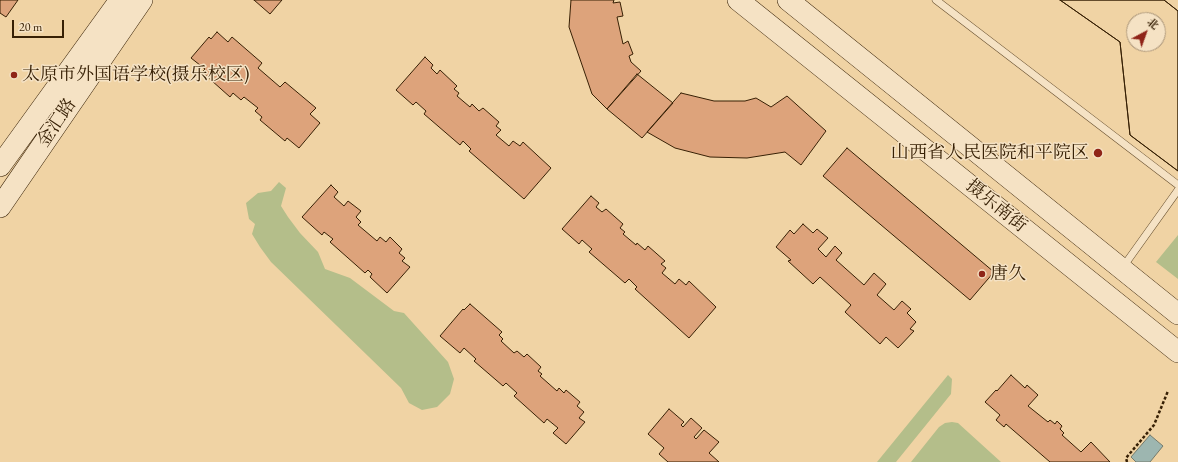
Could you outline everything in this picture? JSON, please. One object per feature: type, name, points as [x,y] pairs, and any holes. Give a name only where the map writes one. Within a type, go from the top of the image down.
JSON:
[{"type":"street","name":"金汇路","points":[[0,166],[120,0]]},
{"type":"street","name":"金汇路","points":[[0,207],[142,0]]},
{"type":"street","name":"摄乐南街","points":[[738,0],[1178,352]]},
{"type":"street","name":"摄乐南街","points":[[788,0],[1178,314]]},
{"type":"lane","points":[[936,0],[1178,185]]},
{"type":"lane","points":[[1121,268],[1178,190]]},
{"type":"path","points":[[1127,462],[1126,458],[1154,425],[1168,391]]},
{"type":"green space","points":[[279,182],[286,188],[281,206],[300,233],[318,252],[325,269],[350,278],[394,311],[404,313],[448,362],[454,379],[450,394],[437,407],[422,410],[409,403],[401,388],[271,262],[260,247],[252,234],[255,224],[249,219],[246,203],[258,193],[271,191]]},
{"type":"green space","points":[[1178,235],[1178,279],[1156,262]]},
{"type":"green space","points":[[948,375],[952,379],[951,394],[896,462],[877,462]]},
{"type":"green space","points":[[945,423],[958,423],[1001,462],[911,462],[939,427]]},
{"type":"water","points":[[1150,435],[1163,446],[1150,462],[1136,462],[1131,457]]},
{"type":"building","points":[[0,0],[18,0],[6,17],[0,13]]},
{"type":"building","points":[[254,0],[282,0],[270,14]]},
{"type":"building","points":[[571,0],[614,0],[613,3],[620,2],[623,16],[617,17],[623,44],[628,41],[633,54],[629,56],[631,62],[641,71],[607,109],[592,94],[569,27]]},
{"type":"building","points":[[1060,0],[1164,0],[1178,11],[1178,171],[1130,135],[1120,42]]},
{"type":"building","points":[[1060,0],[1164,0],[1178,11],[1178,171],[1130,135],[1120,42]]},
{"type":"building","points":[[217,32],[228,42],[232,37],[262,63],[258,68],[280,87],[285,82],[316,108],[310,114],[320,123],[299,148],[287,138],[285,141],[260,120],[262,117],[255,111],[258,108],[244,97],[241,100],[233,93],[230,97],[202,72],[205,69],[191,58],[209,37],[211,39]]},
{"type":"building","points":[[425,57],[433,65],[431,68],[437,74],[440,70],[457,86],[454,89],[459,93],[457,96],[470,107],[472,104],[479,111],[483,108],[499,122],[496,126],[501,130],[496,135],[509,146],[513,141],[520,146],[523,142],[551,168],[524,199],[469,151],[471,149],[463,141],[460,145],[424,114],[426,111],[416,102],[413,105],[396,90]]},
{"type":"building","points":[[637,74],[673,103],[642,138],[607,109]]},
{"type":"building","points":[[681,93],[714,101],[745,101],[756,98],[771,107],[787,96],[826,131],[801,165],[785,152],[747,158],[710,157],[675,148],[647,132]]},
{"type":"building","points":[[847,148],[994,272],[970,300],[823,176]]},
{"type":"building","points":[[331,185],[338,192],[334,197],[344,206],[348,201],[361,211],[356,217],[361,222],[358,225],[377,241],[380,237],[386,242],[390,237],[402,249],[399,253],[405,258],[402,261],[410,267],[387,293],[370,277],[372,274],[368,270],[365,273],[330,242],[333,239],[324,232],[322,235],[302,217]]},
{"type":"building","points":[[591,196],[599,203],[596,207],[602,212],[606,209],[623,224],[620,228],[625,232],[623,234],[636,245],[637,243],[645,250],[648,246],[665,261],[661,264],[666,268],[662,273],[675,284],[679,279],[686,285],[689,281],[716,307],[689,338],[635,289],[637,287],[629,279],[625,283],[589,252],[592,249],[582,240],[579,244],[562,229]]},
{"type":"building","points":[[803,224],[813,233],[817,229],[828,238],[818,249],[826,257],[835,246],[842,253],[836,260],[864,285],[874,273],[886,284],[877,295],[894,310],[902,301],[911,309],[907,313],[916,322],[910,329],[914,331],[898,348],[886,337],[880,344],[845,312],[851,305],[820,277],[813,284],[788,261],[791,260],[776,247],[790,230],[794,234]]},
{"type":"building","points":[[470,304],[502,332],[499,335],[503,339],[501,341],[514,353],[517,351],[524,357],[527,354],[541,367],[538,371],[542,374],[540,376],[557,391],[559,388],[564,393],[566,390],[580,402],[577,406],[584,412],[579,418],[585,422],[566,444],[553,433],[558,428],[547,419],[544,423],[514,396],[517,393],[506,383],[503,386],[474,361],[476,359],[464,348],[460,353],[440,336],[463,309],[464,310]]},
{"type":"building","points":[[1011,375],[1025,388],[1027,385],[1038,395],[1028,406],[1048,422],[1050,420],[1055,424],[1057,421],[1062,426],[1060,429],[1064,433],[1062,435],[1081,452],[1091,442],[1110,462],[1050,462],[1006,424],[1004,427],[996,420],[1000,415],[985,402]]},
{"type":"building","points":[[669,409],[684,422],[681,425],[683,427],[691,418],[702,428],[694,437],[696,439],[704,430],[719,442],[709,453],[719,462],[668,462],[659,454],[664,448],[648,434]]},
{"type":"place","name":"太原市外国语学校(摄乐校区)","points":[[14,75]]},
{"type":"place","name":"山西省人民医院和平院区","points":[[1098,153]]},
{"type":"place","name":"唐久","points":[[982,274]]}]
